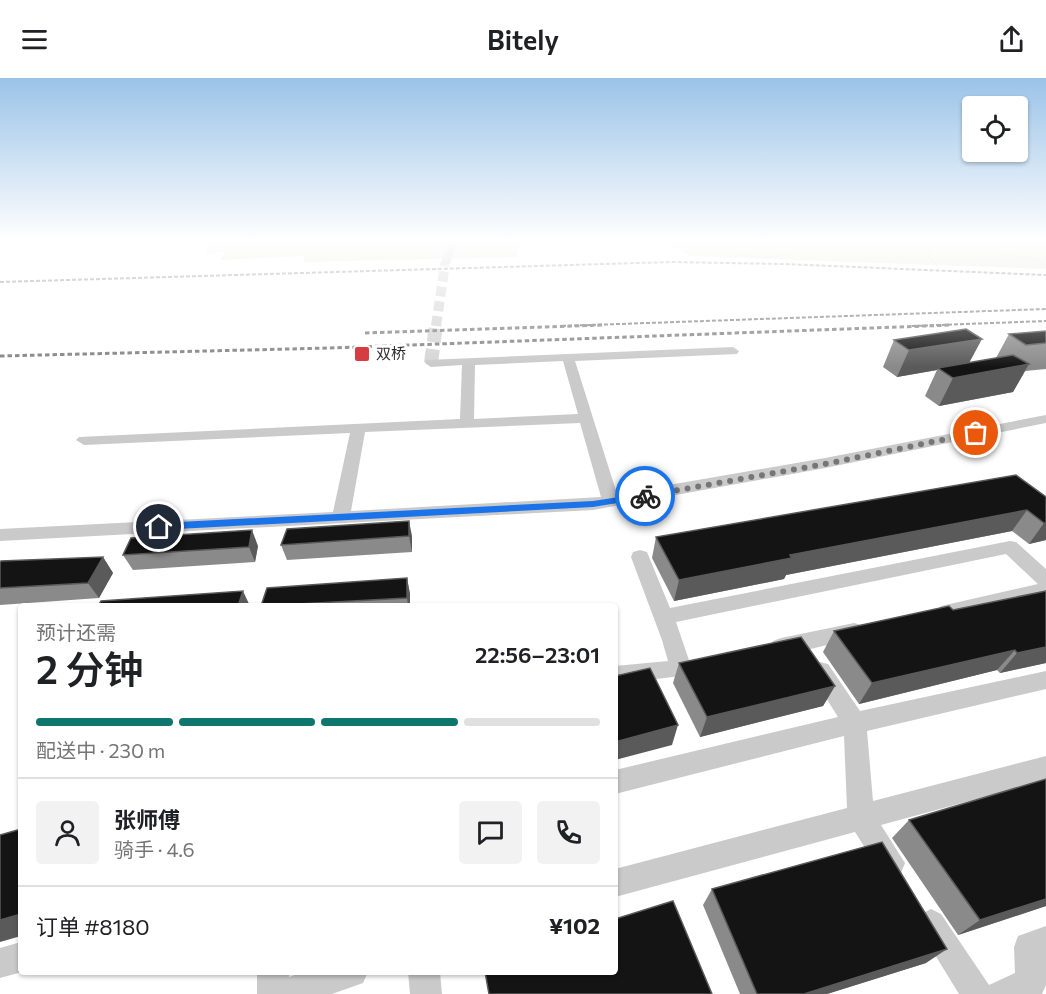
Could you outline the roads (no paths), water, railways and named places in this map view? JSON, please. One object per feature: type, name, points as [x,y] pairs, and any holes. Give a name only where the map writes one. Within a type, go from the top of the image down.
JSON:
[{"type":"street","points":[[431,363],[734,351]]},
{"type":"street","points":[[567,357],[611,501]]},
{"type":"street","points":[[467,423],[469,362]]},
{"type":"street","points":[[84,440],[587,418]]},
{"type":"street","points":[[0,535],[593,504],[825,464],[1046,419]]},
{"type":"street","points":[[341,517],[358,428]]},
{"type":"street","points":[[664,617],[1010,547],[1046,580]]},
{"type":"street","points":[[640,557],[664,617],[681,669]]},
{"type":"street","points":[[929,615],[1046,590]]},
{"type":"street","points":[[757,653],[870,627]]},
{"type":"street","points":[[800,642],[855,723],[861,818],[976,994]]},
{"type":"street","points":[[618,675],[704,665]]},
{"type":"street","points":[[618,781],[855,723],[1046,680]]},
{"type":"street","points":[[618,882],[1046,768]]},
{"type":"street","points":[[1001,994],[1031,983],[1029,947],[1046,941]]},
{"type":"street","points":[[0,963],[18,958]]},
{"type":"street","points":[[273,975],[273,994]]},
{"type":"street","points":[[284,994],[343,975]]},
{"type":"street","points":[[424,975],[426,994]]},
{"type":"tunnel","points":[[436,326],[442,282]]},
{"type":"tunnel","points":[[431,363],[436,325]]},
{"type":"railway","points":[[0,282],[8,282]]},
{"type":"railway","points":[[562,326],[1046,309]]},
{"type":"railway","points":[[912,326],[1046,321]]},
{"type":"railway","points":[[365,333],[604,325]]},
{"type":"railway","points":[[0,356],[330,348],[952,325]]},
{"type":"place","name":"双桥","points":[[362,354]]}]
